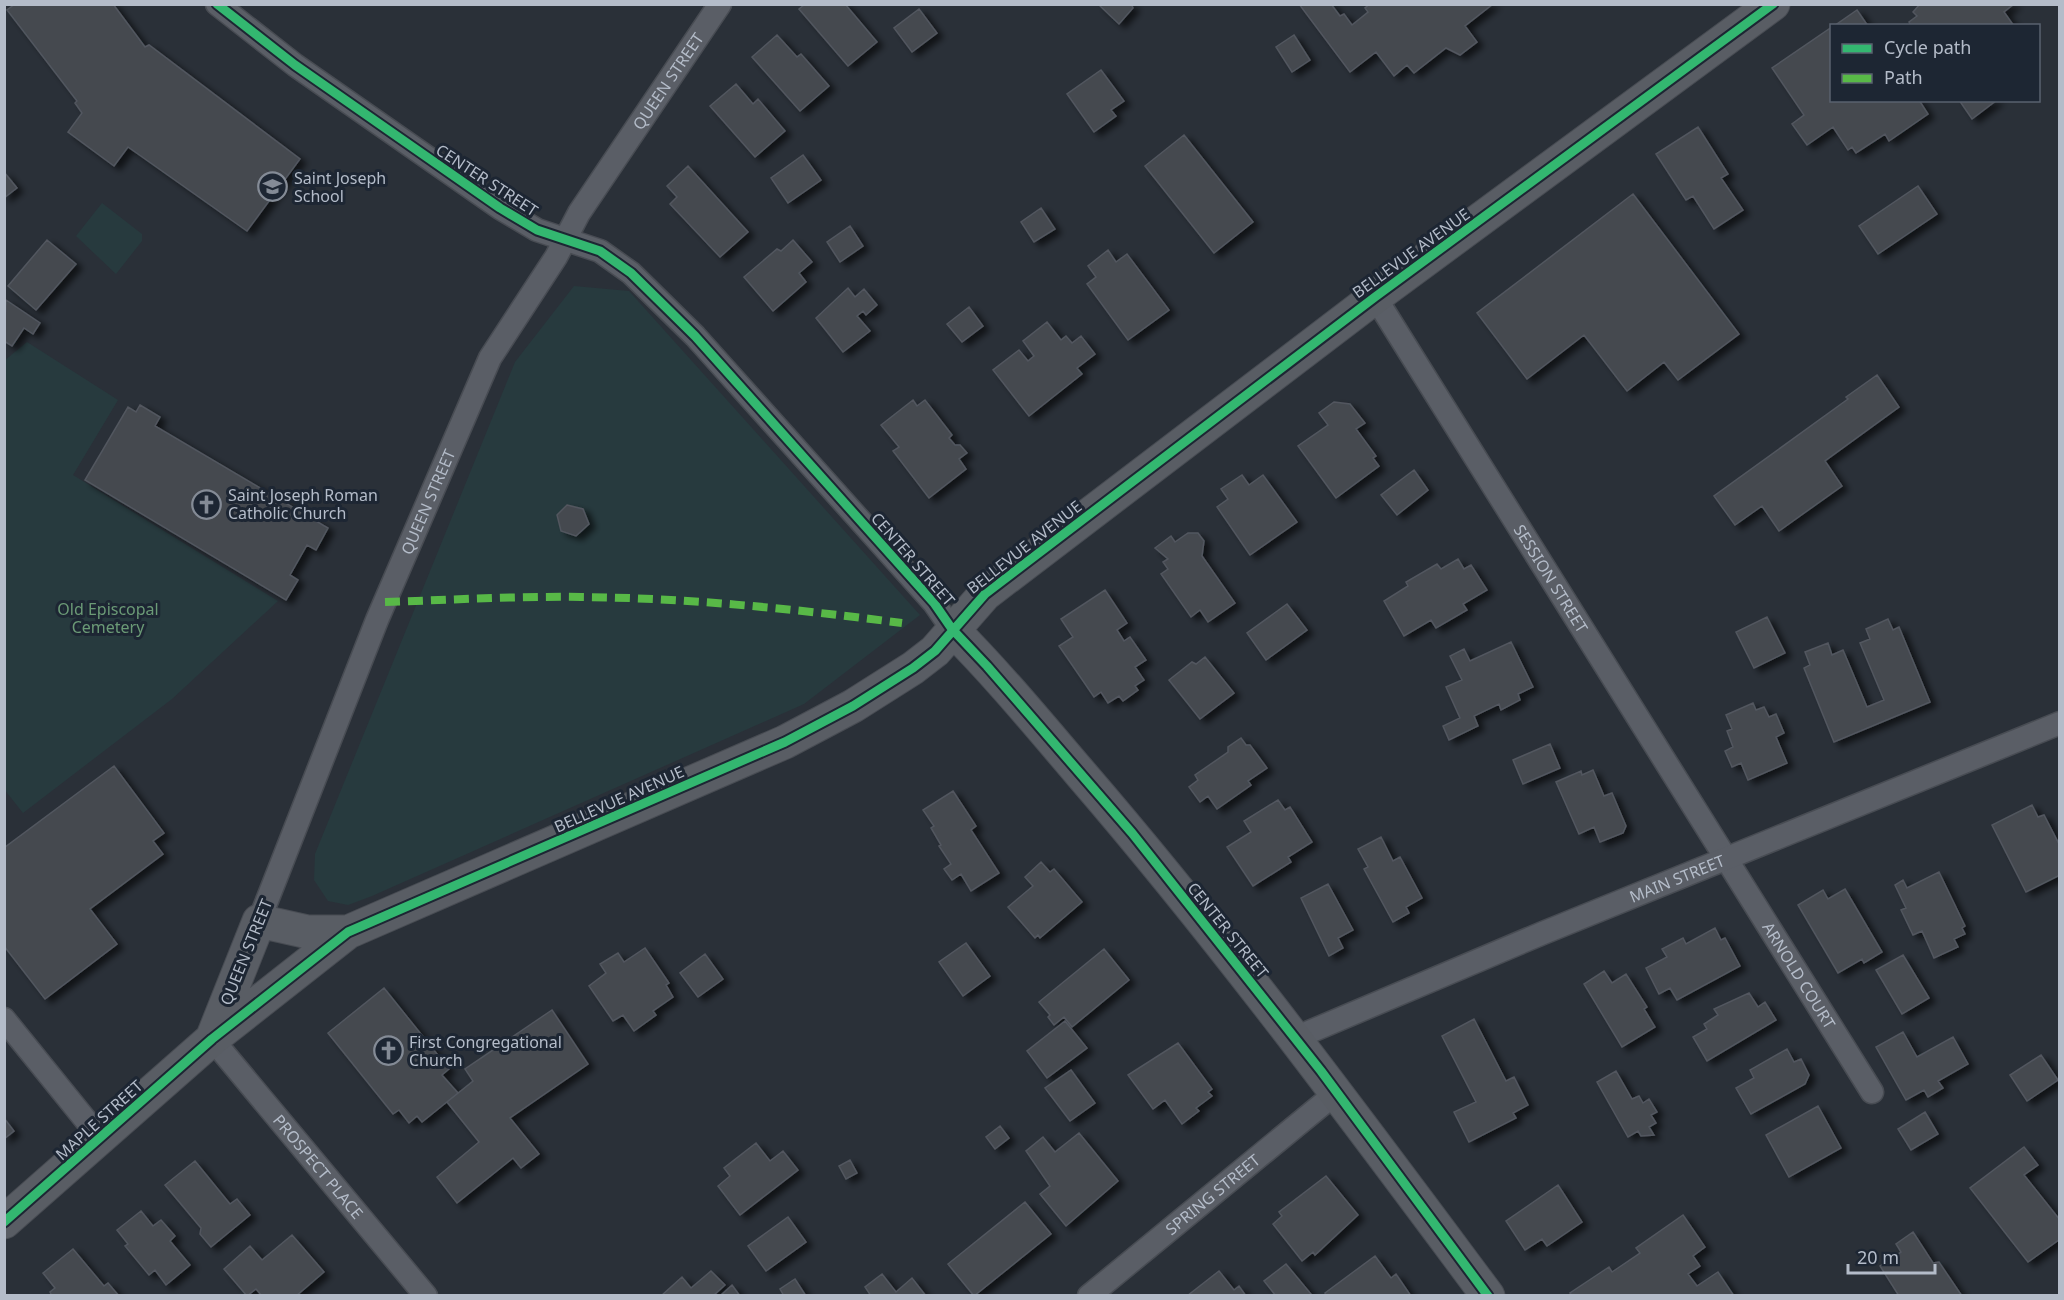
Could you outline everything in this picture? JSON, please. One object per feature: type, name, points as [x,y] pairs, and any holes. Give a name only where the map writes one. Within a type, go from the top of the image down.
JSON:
[{"type":"street","name":"CENTER STREET","points":[[217,4],[295,65],[472,190],[527,225],[609,256],[669,308],[934,603],[952,629],[1132,833],[1296,1038],[1488,1296]]},
{"type":"street","name":"QUEEN STREET","points":[[212,1039],[377,620],[478,383],[504,334],[565,240],[579,213],[720,4]]},
{"type":"street","name":"BELLEVUE AVENUE","points":[[212,1039],[348,932],[785,742],[853,706],[913,668],[935,651],[985,594],[1375,297],[1773,4]]},
{"type":"street","name":"SESSION STREET","points":[[1375,297],[1725,859]]},
{"type":"street","name":"MAIN STREET","points":[[1296,1038],[1725,859],[2060,723]]},
{"type":"street","name":"ARNOLD COURT","points":[[1725,859],[1872,1092]]},
{"type":"street","name":"BELLEVUE AVENUE","points":[[259,921],[308,932],[348,932]]},
{"type":"street","points":[[4,1018],[101,1139]]},
{"type":"street","name":"MAPLE STREET","points":[[4,1222],[212,1039]]},
{"type":"street","name":"PROSPECT PLACE","points":[[212,1039],[426,1296]]},
{"type":"street","name":"SPRING STREET","points":[[1089,1296],[1336,1093]]},
{"type":"green space","points":[[102,203],[142,234],[142,241],[116,274],[76,236]]},
{"type":"green space","points":[[574,286],[629,291],[920,615],[804,704],[372,896],[348,905],[328,901],[314,880],[315,854],[515,362]]},
{"type":"green space","name":"Old Episcopal Cemetery","points":[[27,342],[118,400],[73,475],[278,601],[172,699],[23,813],[4,789],[4,361]]},
{"type":"building","points":[[15,4],[113,4],[145,47],[149,45],[300,159],[247,231],[128,147],[114,166],[68,132],[82,113],[75,103],[77,101],[7,10]]},
{"type":"building","points":[[805,4],[845,4],[877,42],[848,66],[799,9]]},
{"type":"building","points":[[1098,4],[1131,4],[1133,8],[1119,24]]},
{"type":"building","points":[[1299,4],[1331,4],[1340,16],[1344,14],[1352,25],[1368,12],[1365,8],[1370,4],[1493,4],[1465,26],[1477,42],[1460,55],[1446,48],[1414,73],[1407,65],[1394,76],[1376,52],[1350,72]]},
{"type":"building","points":[[1920,4],[2014,4],[2004,12],[2013,24],[1910,24],[1909,22],[1917,16],[1913,12]]},
{"type":"building","points":[[919,9],[937,33],[912,52],[894,28]]},
{"type":"building","points":[[1857,10],[1867,24],[1837,24]]},
{"type":"building","points":[[1830,28],[1830,102],[1920,102],[1928,114],[1889,141],[1885,134],[1856,153],[1852,147],[1848,150],[1833,127],[1807,145],[1792,124],[1804,115],[1772,68]]},
{"type":"building","points":[[777,35],[797,57],[801,54],[829,86],[800,111],[752,57]]},
{"type":"building","points":[[1294,35],[1310,60],[1292,72],[1276,47]]},
{"type":"building","points":[[1101,70],[1124,101],[1111,110],[1116,116],[1094,132],[1067,94]]},
{"type":"building","points":[[736,84],[753,104],[758,99],[785,131],[755,157],[710,106]]},
{"type":"building","points":[[1960,102],[1994,102],[1972,119]]},
{"type":"building","points":[[1698,127],[1728,174],[1721,178],[1743,210],[1714,229],[1693,196],[1686,200],[1656,154]]},
{"type":"building","points":[[1184,135],[1253,222],[1214,253],[1145,166]]},
{"type":"building","points":[[803,155],[821,180],[788,203],[771,178]]},
{"type":"building","points":[[688,166],[748,232],[720,257],[670,204],[677,197],[667,186]]},
{"type":"building","points":[[4,172],[17,188],[4,198]]},
{"type":"building","points":[[1918,186],[1937,214],[1878,254],[1859,226]]},
{"type":"building","points":[[1633,194],[1739,334],[1678,380],[1664,362],[1627,391],[1584,335],[1527,379],[1477,313]]},
{"type":"building","points":[[1041,208],[1055,229],[1034,242],[1021,222]]},
{"type":"building","points":[[850,226],[863,246],[840,262],[827,242]]},
{"type":"building","points":[[47,240],[76,264],[36,310],[8,286]]},
{"type":"building","points":[[793,240],[812,262],[799,273],[806,282],[773,311],[744,277],[777,249],[781,251]]},
{"type":"building","points":[[1108,250],[1116,262],[1127,254],[1169,310],[1128,340],[1087,284],[1096,277],[1088,266]]},
{"type":"building","points":[[848,288],[855,297],[864,289],[877,305],[866,315],[863,311],[857,316],[870,331],[843,352],[816,318]]},
{"type":"building","points":[[6,300],[40,323],[33,334],[24,328],[12,346],[4,341]]},
{"type":"building","points":[[969,307],[983,326],[962,342],[947,324]]},
{"type":"building","points":[[1047,322],[1061,340],[1066,336],[1072,343],[1081,336],[1095,354],[1077,368],[1082,374],[1029,416],[993,370],[1019,350],[1028,361],[1034,356],[1023,341]]},
{"type":"building","points":[[1877,375],[1899,407],[1825,461],[1842,486],[1779,531],[1762,506],[1735,525],[1714,496],[1848,399],[1846,397]]},
{"type":"building","points":[[913,400],[917,406],[925,400],[952,435],[949,438],[967,453],[959,459],[966,469],[929,498],[893,451],[899,447],[881,425]]},
{"type":"building","points":[[1334,402],[1350,404],[1365,423],[1356,429],[1376,456],[1373,458],[1379,466],[1336,498],[1298,446],[1328,425],[1319,413]]},
{"type":"building","name":"Saint Joseph Roman Catholic Church","points":[[140,405],[160,417],[155,426],[328,528],[316,550],[307,545],[290,575],[298,580],[286,600],[85,480],[128,407],[136,412]]},
{"type":"building","points":[[1414,470],[1428,490],[1397,515],[1381,495]]},
{"type":"building","points":[[1242,475],[1249,485],[1263,475],[1297,522],[1250,555],[1217,507],[1228,499],[1221,489]]},
{"type":"building","points":[[567,505],[583,509],[589,524],[576,536],[561,531],[557,515]]},
{"type":"building","points":[[1188,533],[1198,533],[1204,541],[1202,556],[1235,603],[1208,622],[1200,610],[1191,617],[1161,574],[1168,569],[1163,562],[1168,559],[1155,548],[1171,536],[1175,542]]},
{"type":"building","points":[[1458,559],[1464,569],[1471,565],[1487,590],[1463,604],[1467,610],[1436,628],[1431,620],[1404,636],[1384,601],[1408,586],[1406,582],[1437,564],[1441,569]]},
{"type":"building","points":[[1105,590],[1127,623],[1117,630],[1124,641],[1130,637],[1146,660],[1135,667],[1144,680],[1135,686],[1138,690],[1123,701],[1119,696],[1108,703],[1101,692],[1094,697],[1059,646],[1073,637],[1061,619]]},
{"type":"building","points":[[1287,604],[1307,630],[1266,660],[1247,633]]},
{"type":"building","points":[[1767,617],[1785,653],[1754,668],[1736,632]]},
{"type":"building","points":[[1888,619],[1893,630],[1899,627],[1930,702],[1834,742],[1804,668],[1810,665],[1805,652],[1828,643],[1832,655],[1843,650],[1867,707],[1884,700],[1860,643],[1870,639],[1866,629]]},
{"type":"building","points":[[1511,642],[1533,687],[1518,694],[1520,700],[1501,710],[1499,704],[1474,716],[1478,726],[1449,740],[1443,726],[1460,718],[1446,687],[1462,680],[1450,656],[1464,649],[1470,661]]},
{"type":"building","points":[[1205,657],[1234,693],[1200,719],[1169,680],[1192,662],[1196,664]]},
{"type":"building","points":[[1753,703],[1756,710],[1764,707],[1769,717],[1776,714],[1784,733],[1776,737],[1787,763],[1748,780],[1741,763],[1732,767],[1725,751],[1733,747],[1727,731],[1732,729],[1726,715]]},
{"type":"building","points":[[1241,738],[1246,745],[1250,745],[1267,768],[1248,781],[1251,785],[1217,809],[1208,796],[1200,802],[1189,787],[1198,780],[1195,775],[1228,752],[1228,747]]},
{"type":"building","points":[[1550,744],[1560,768],[1523,784],[1513,760]]},
{"type":"building","points":[[114,766],[164,833],[153,841],[163,854],[90,909],[117,944],[45,999],[4,946],[4,848]]},
{"type":"building","points":[[1593,770],[1604,796],[1612,793],[1626,826],[1623,833],[1600,842],[1594,827],[1579,834],[1556,782],[1581,771],[1582,775]]},
{"type":"building","points":[[953,791],[976,826],[971,830],[999,873],[971,891],[961,874],[952,880],[944,869],[951,864],[939,846],[941,845],[931,828],[934,826],[923,810]]},
{"type":"building","points":[[1278,800],[1285,810],[1290,807],[1312,842],[1288,857],[1291,862],[1253,886],[1227,847],[1251,832],[1244,821]]},
{"type":"building","points":[[2032,805],[2038,817],[2044,815],[2060,846],[2060,875],[2026,892],[1992,825]]},
{"type":"building","points":[[1381,837],[1393,861],[1400,857],[1422,898],[1406,907],[1409,913],[1393,922],[1364,869],[1368,867],[1358,849]]},
{"type":"building","points":[[1041,862],[1050,872],[1054,869],[1082,902],[1040,938],[1038,935],[1035,938],[1008,907],[1033,886],[1025,877]]},
{"type":"building","points":[[1939,872],[1965,926],[1962,928],[1965,934],[1954,939],[1958,947],[1934,958],[1922,931],[1913,935],[1901,910],[1906,908],[1895,885],[1903,880],[1907,888]]},
{"type":"building","points":[[1328,884],[1353,930],[1338,938],[1343,948],[1329,956],[1301,898]]},
{"type":"building","points":[[1845,889],[1882,952],[1864,963],[1862,959],[1838,973],[1798,905],[1823,890],[1828,899]]},
{"type":"building","points":[[1715,928],[1721,940],[1725,938],[1740,966],[1677,1000],[1670,988],[1659,994],[1646,968],[1667,957],[1662,949],[1683,938],[1686,944]]},
{"type":"building","points":[[966,943],[990,976],[963,996],[939,962]]},
{"type":"building","points":[[645,948],[669,983],[666,985],[673,997],[653,1011],[656,1015],[634,1031],[623,1015],[613,1021],[589,986],[606,973],[600,964],[618,953],[624,962]]},
{"type":"building","points":[[1104,949],[1129,980],[1072,1027],[1064,1017],[1054,1025],[1048,1017],[1050,1015],[1039,1002]]},
{"type":"building","points":[[705,954],[723,979],[698,997],[680,973]]},
{"type":"building","points":[[1903,955],[1929,998],[1902,1014],[1876,970]]},
{"type":"building","points":[[1604,971],[1612,983],[1626,974],[1647,1007],[1644,1009],[1655,1027],[1622,1047],[1584,984]]},
{"type":"building","name":"First Congregational Church","points":[[384,988],[449,1069],[442,1075],[458,1093],[422,1122],[417,1116],[409,1123],[399,1110],[393,1114],[328,1033]]},
{"type":"building","points":[[1749,993],[1758,1007],[1765,1002],[1776,1020],[1707,1061],[1693,1037],[1707,1029],[1704,1024],[1718,1015],[1714,1009]]},
{"type":"building","points":[[552,1010],[588,1064],[510,1118],[539,1154],[521,1168],[513,1158],[457,1203],[437,1177],[479,1142],[447,1102],[473,1081],[465,1069]]},
{"type":"building","points":[[1474,1019],[1506,1081],[1514,1077],[1528,1105],[1513,1113],[1516,1118],[1469,1142],[1454,1112],[1476,1102],[1442,1036]]},
{"type":"building","points":[[1065,1021],[1087,1048],[1047,1078],[1027,1051]]},
{"type":"building","points":[[1903,1032],[1917,1057],[1953,1037],[1968,1064],[1938,1081],[1943,1088],[1928,1097],[1924,1090],[1906,1100],[1876,1047]]},
{"type":"building","points":[[1178,1043],[1212,1089],[1208,1092],[1212,1096],[1196,1108],[1199,1111],[1182,1124],[1165,1100],[1153,1109],[1128,1075]]},
{"type":"building","points":[[1787,1049],[1794,1062],[1801,1059],[1809,1075],[1805,1084],[1751,1114],[1736,1088],[1754,1078],[1750,1070]]},
{"type":"building","points":[[2041,1055],[2058,1080],[2027,1101],[2010,1075]]},
{"type":"building","points":[[1071,1070],[1095,1103],[1070,1121],[1045,1088]]},
{"type":"building","points":[[1616,1071],[1632,1099],[1639,1096],[1643,1103],[1649,1099],[1657,1112],[1651,1115],[1656,1123],[1649,1127],[1654,1135],[1641,1136],[1638,1131],[1628,1137],[1597,1082]]},
{"type":"building","points":[[1818,1106],[1841,1148],[1789,1177],[1766,1135]]},
{"type":"building","points":[[1925,1112],[1938,1134],[1911,1150],[1898,1129]]},
{"type":"building","points":[[4,1118],[14,1131],[4,1139]]},
{"type":"building","points":[[1000,1126],[1009,1138],[995,1149],[986,1137]]},
{"type":"building","points":[[1079,1133],[1118,1181],[1066,1226],[1040,1194],[1050,1186],[1026,1151],[1043,1137],[1055,1152]]},
{"type":"building","points":[[756,1143],[770,1161],[783,1151],[798,1170],[740,1215],[718,1186],[730,1176],[724,1168]]},
{"type":"building","points":[[2024,1147],[2038,1165],[2024,1175],[2060,1220],[2060,1239],[2028,1262],[1970,1188]]},
{"type":"building","points":[[850,1160],[857,1173],[846,1179],[839,1166]]},
{"type":"building","points":[[195,1161],[230,1204],[237,1199],[250,1215],[211,1247],[200,1234],[201,1228],[165,1185]]},
{"type":"building","points":[[1326,1176],[1358,1215],[1315,1255],[1313,1252],[1302,1261],[1273,1224],[1282,1216],[1279,1212]]},
{"type":"building","points":[[1558,1185],[1582,1222],[1547,1246],[1542,1239],[1525,1250],[1506,1221]]},
{"type":"building","points":[[1025,1202],[1051,1234],[974,1296],[948,1264]]},
{"type":"building","points":[[141,1211],[153,1226],[161,1220],[175,1236],[170,1241],[190,1265],[166,1285],[155,1270],[149,1275],[125,1246],[128,1244],[117,1230]]},
{"type":"building","points":[[1683,1215],[1705,1247],[1693,1256],[1700,1266],[1688,1274],[1697,1286],[1718,1272],[1734,1296],[1572,1296],[1570,1293],[1609,1267],[1612,1272],[1640,1253],[1636,1248]]},
{"type":"building","points":[[788,1217],[806,1242],[766,1271],[748,1246]]},
{"type":"building","points":[[1913,1232],[1933,1263],[1939,1262],[1962,1296],[1899,1296],[1880,1266],[1901,1252],[1896,1244]]},
{"type":"building","points":[[292,1235],[324,1272],[296,1296],[262,1296],[256,1289],[247,1296],[224,1269],[250,1246],[262,1260]]},
{"type":"building","points":[[73,1249],[104,1286],[108,1283],[119,1296],[52,1296],[50,1292],[55,1288],[43,1273]]},
{"type":"building","points":[[1375,1256],[1391,1278],[1396,1274],[1411,1296],[1326,1296],[1325,1293]]},
{"type":"building","points":[[1286,1264],[1311,1294],[1310,1296],[1276,1296],[1264,1281]]},
{"type":"building","points":[[711,1271],[725,1285],[713,1296],[661,1296],[682,1277],[691,1288]]},
{"type":"building","points":[[1219,1271],[1234,1290],[1239,1286],[1246,1296],[1187,1296]]},
{"type":"building","points":[[882,1274],[896,1292],[912,1278],[926,1296],[871,1296],[865,1287]]},
{"type":"building","points":[[795,1279],[806,1296],[784,1296],[780,1289]]},
{"type":"building","points":[[732,1285],[740,1296],[720,1296]]},
{"type":"marked path","points":[[385,602],[532,597],[621,598],[742,605],[902,623]]},
{"type":"cycle path","points":[[217,4],[295,65],[500,208],[537,230],[600,251],[631,273],[695,336],[934,603],[952,629],[1132,833],[1321,1071],[1488,1296]]},
{"type":"cycle path","points":[[4,1222],[212,1039],[348,932],[785,742],[853,706],[913,668],[935,651],[985,594],[1375,297],[1773,4]]},
{"type":"place","name":"Saint Joseph School","points":[[273,187]]},
{"type":"place","name":"Saint Joseph Roman Catholic Church","points":[[207,504]]},
{"type":"place","name":"First Congregational Church","points":[[388,1051]]}]
